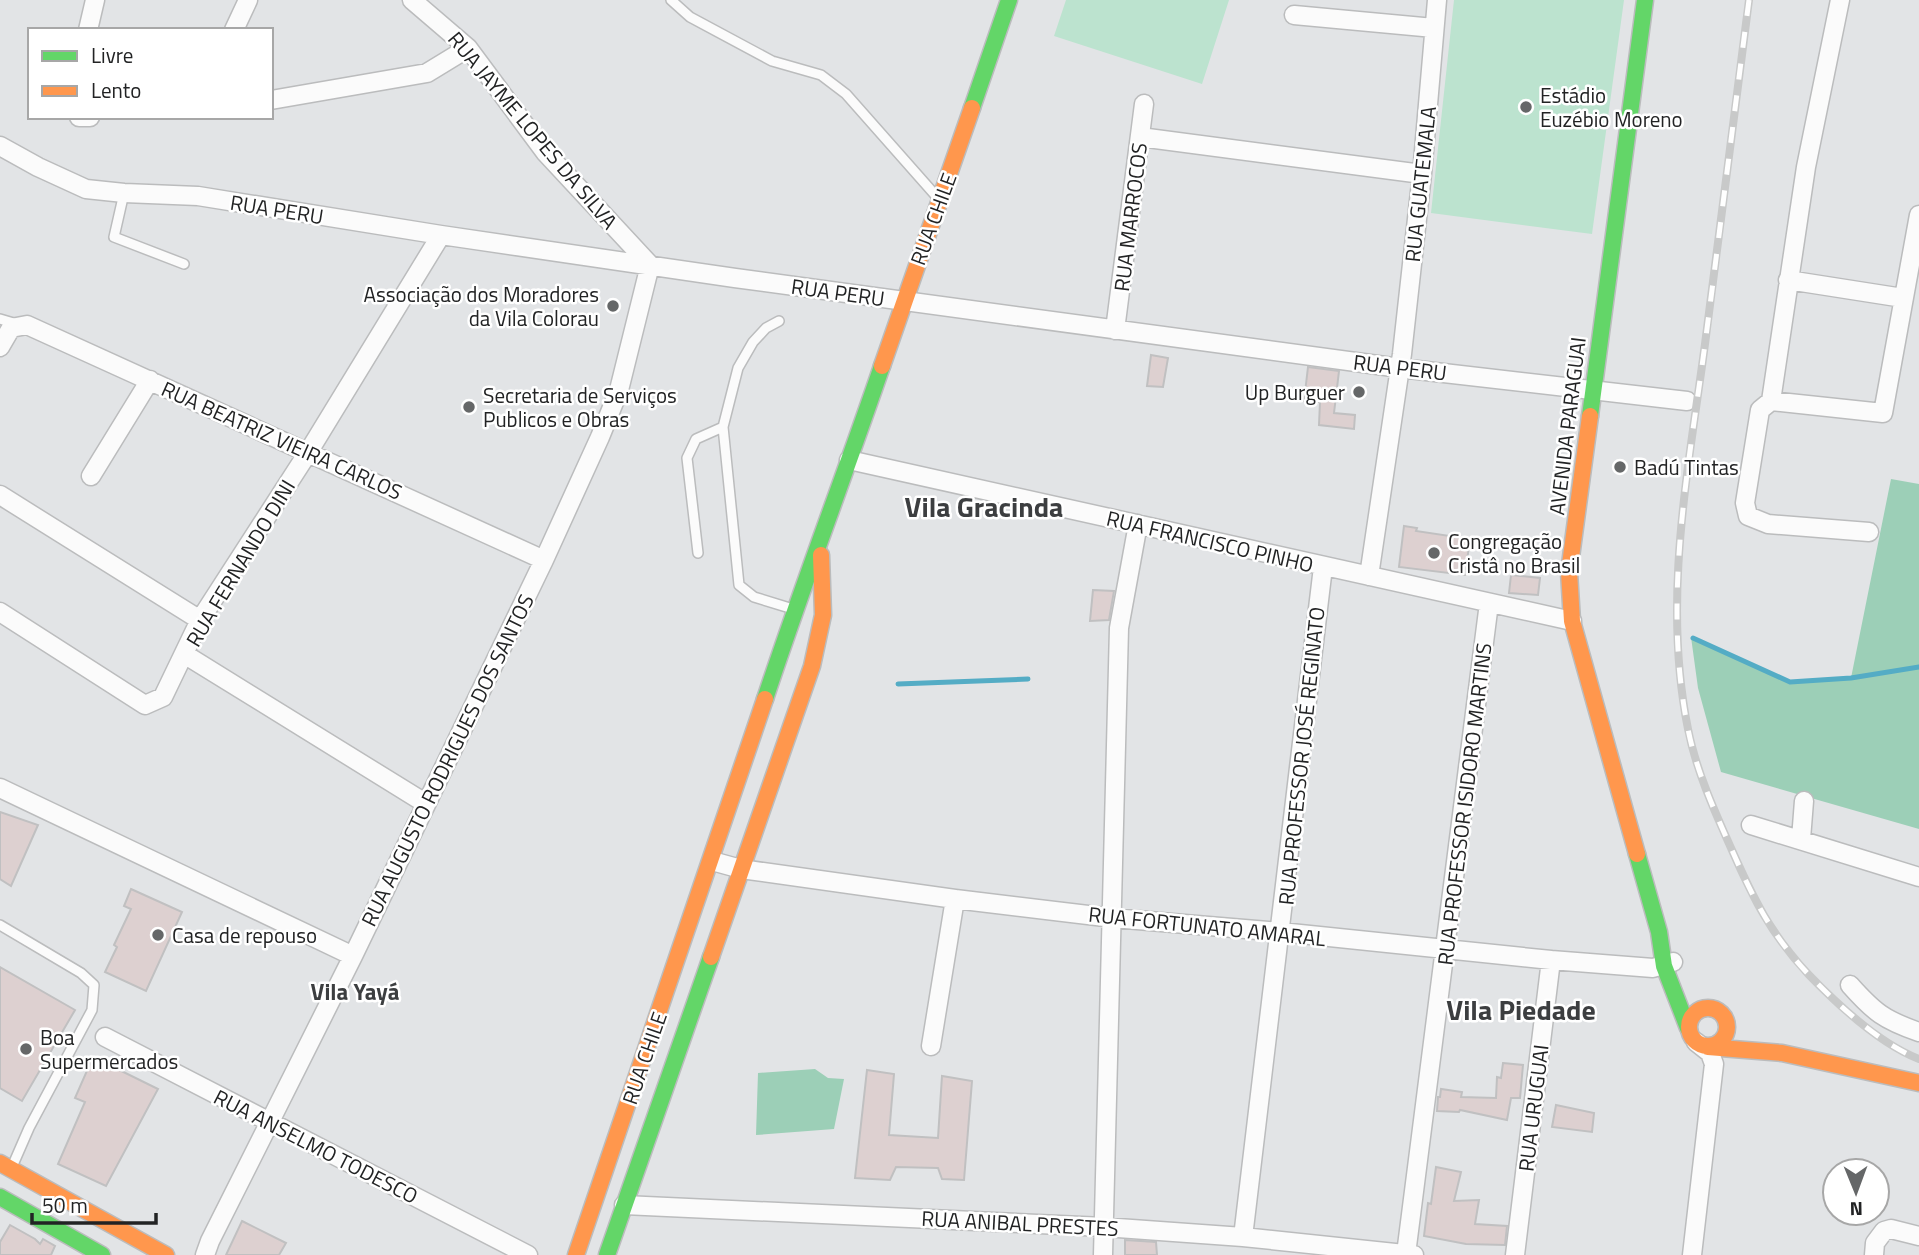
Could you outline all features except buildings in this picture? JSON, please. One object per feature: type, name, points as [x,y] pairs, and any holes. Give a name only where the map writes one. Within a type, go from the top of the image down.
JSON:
[{"type":"main road","name":"RUA CHILE","points":[[576,1255],[712,861],[795,609],[830,517],[1009,0]]},
{"type":"main road","name":"AVENIDA PARAGUAI","points":[[1645,0],[1569,572],[1572,621],[1668,964],[1698,1041]]},
{"type":"main road","name":"RUA CHILE","points":[[607,1255],[812,666],[823,615],[820,566],[830,517]]},
{"type":"main road","points":[[795,609],[799,604],[808,601],[816,603],[823,615]]},
{"type":"main road","name":"AVENIDA PARAGUAI","points":[[1668,964],[1709,1008]]},
{"type":"main road","points":[[1698,1041],[1694,1013],[1709,1008],[1720,1012],[1727,1022],[1782,1053]]},
{"type":"main road","points":[[1698,1041],[1720,1043],[1724,1039],[1727,1022]]},
{"type":"main road","points":[[1698,1041],[1782,1053],[1919,1083]]},
{"type":"main road","points":[[6,1166],[166,1255]]},
{"type":"main road","points":[[0,1197],[102,1255]]},
{"type":"street","points":[[88,28],[95,0]]},
{"type":"street","points":[[235,28],[248,0]]},
{"type":"street","name":"RUA JAYME LOPES DA SILVA","points":[[412,0],[468,48],[545,152],[650,265]]},
{"type":"street","name":"RUA GUATEMALA","points":[[1369,576],[1400,368],[1422,174],[1437,0]]},
{"type":"street","points":[[1840,0],[1806,167],[1771,401],[1760,410],[1745,503],[1748,516],[1768,524],[1869,532]]},
{"type":"street","points":[[1294,15],[1434,28]]},
{"type":"street","points":[[273,100],[427,74],[468,48]]},
{"type":"street","name":"RUA MARROCOS","points":[[1115,330],[1144,104]]},
{"type":"street","points":[[1140,137],[1422,174]]},
{"type":"street","name":"RUA PERU","points":[[0,146],[86,189],[124,194],[198,196],[441,235],[904,301],[1400,368],[1687,401]]},
{"type":"street","points":[[1771,401],[1883,413],[1919,215]]},
{"type":"street","name":"RUA FERNANDO DINI","points":[[0,612],[145,705],[163,697],[200,620],[309,451],[441,235]]},
{"type":"street","name":"RUA AUGUSTO RODRIGUES DOS SANTOS","points":[[197,1255],[207,1248],[270,1122],[544,560],[619,390],[650,265]]},
{"type":"street","points":[[1788,280],[1903,298]]},
{"type":"street","points":[[0,347],[11,328],[18,325]]},
{"type":"street","name":"RUA BEATRIZ VIEIRA CARLOS","points":[[18,325],[27,325],[544,560]]},
{"type":"street","points":[[91,476],[150,380]]},
{"type":"street","name":"RUA FRANCISCO PINHO","points":[[849,460],[1572,621]]},
{"type":"street","points":[[0,495],[200,620]]},
{"type":"street","points":[[1104,1255],[1119,628],[1138,524]]},
{"type":"street","name":"RUA PROFESSOR JOSÉ REGINATO","points":[[1243,1237],[1323,566]]},
{"type":"street","name":"RUA PROFESSOR ISIDORO MARTINS","points":[[1406,1254],[1489,603]]},
{"type":"street","points":[[184,654],[425,803]]},
{"type":"street","points":[[0,788],[352,956]]},
{"type":"street","points":[[1801,839],[1804,801]]},
{"type":"street","points":[[1751,825],[1919,877]]},
{"type":"street","points":[[712,861],[741,869]]},
{"type":"street","name":"RUA FORTUNATO AMARAL","points":[[741,869],[1114,918],[1552,960],[1653,968],[1668,964]]},
{"type":"street","points":[[931,1046],[955,899]]},
{"type":"street","name":"RUA URUGUAI","points":[[1515,1255],[1552,960]]},
{"type":"street","points":[[1850,985],[1874,1011],[1889,1021],[1919,1032]]},
{"type":"street","name":"RUA ANSELMO TODESCO","points":[[104,1037],[528,1255]]},
{"type":"street","points":[[1692,1255],[1714,1063],[1712,1056],[1698,1041]]},
{"type":"street","name":"RUA ANIBAL PRESTES","points":[[624,1205],[1104,1227],[1243,1237],[1337,1252],[1414,1255]]},
{"type":"street","points":[[1874,1255],[1875,1243],[1884,1231],[1891,1229],[1919,1236]]},
{"type":"lane","points":[[671,0],[690,18],[772,61],[821,75],[846,94],[940,201]]},
{"type":"lane","points":[[124,194],[114,237],[184,264]]},
{"type":"lane","points":[[0,319],[18,325]]},
{"type":"lane","points":[[779,321],[766,328],[753,342],[738,368],[723,427],[739,585],[754,597],[795,609]]},
{"type":"lane","points":[[698,553],[687,458],[696,439],[723,427]]},
{"type":"lane","points":[[0,925],[81,973],[94,985],[92,1010],[6,1166]]},
{"type":"green space","points":[[1066,0],[1229,0],[1202,84],[1054,36]]},
{"type":"green space","name":"Estádio Euzébio Moreno","points":[[1454,0],[1624,0],[1592,234],[1431,213]]},
{"type":"green space","points":[[1891,479],[1919,484],[1919,829],[1721,772],[1698,688],[1691,637],[1790,682],[1851,678]]},
{"type":"green space","points":[[815,1069],[828,1078],[844,1079],[834,1129],[756,1135],[758,1073]]},
{"type":"waterway","points":[[1693,638],[1790,682],[1851,678],[1919,667]]},
{"type":"waterway","points":[[898,684],[1028,679]]},
{"type":"railway","points":[[1749,0],[1680,536],[1677,632],[1688,729],[1701,775],[1718,819],[1747,884],[1773,930],[1795,960],[1846,1011],[1889,1044],[1919,1059]]},
{"type":"traffic: fast","points":[[972,108],[1009,0]]},
{"type":"traffic: fast","points":[[1590,416],[1645,0]]},
{"type":"traffic: fast","points":[[765,699],[882,366]]},
{"type":"traffic: fast","points":[[1637,854],[1659,932],[1664,966],[1688,1028]]},
{"type":"traffic: fast","points":[[607,1255],[711,957]]},
{"type":"traffic: fast","points":[[0,1197],[102,1255]]},
{"type":"traffic: slow","points":[[882,366],[972,108]]},
{"type":"traffic: slow","points":[[1590,416],[1569,572],[1572,621],[1637,854]]},
{"type":"traffic: slow","points":[[711,957],[812,666],[823,615],[821,555]]},
{"type":"traffic: slow","points":[[576,1255],[765,699]]},
{"type":"traffic: slow","points":[[1708,1008],[1722,1013],[1727,1027],[1722,1041],[1708,1046],[1694,1041],[1689,1027],[1694,1013],[1708,1008]]},
{"type":"traffic: slow","points":[[1708,1047],[1782,1053],[1919,1083]]},
{"type":"traffic: slow","points":[[0,1163],[166,1255]]},
{"type":"place","name":"Estádio Euzébio Moreno","points":[[1526,107]]},
{"type":"place","name":"Associação dos Moradores da Vila Colorau","points":[[613,306]]},
{"type":"place","name":"Up Burguer","points":[[1359,392]]},
{"type":"place","name":"Secretaria de Serviços Publicos e Obras","points":[[469,407]]},
{"type":"place","name":"Badú Tintas","points":[[1620,467]]},
{"type":"place","name":"Congregação Cristâ no Brasil","points":[[1434,553]]},
{"type":"place","name":"Casa de repouso","points":[[158,935]]},
{"type":"place","name":"Boa Supermercados","points":[[26,1049]]},
{"type":"district","name":"Vila Gracinda","points":[[984,506]]},
{"type":"district","name":"Vila Yayá","points":[[355,991]]},
{"type":"district","name":"Vila Piedade","points":[[1521,1009]]}]
